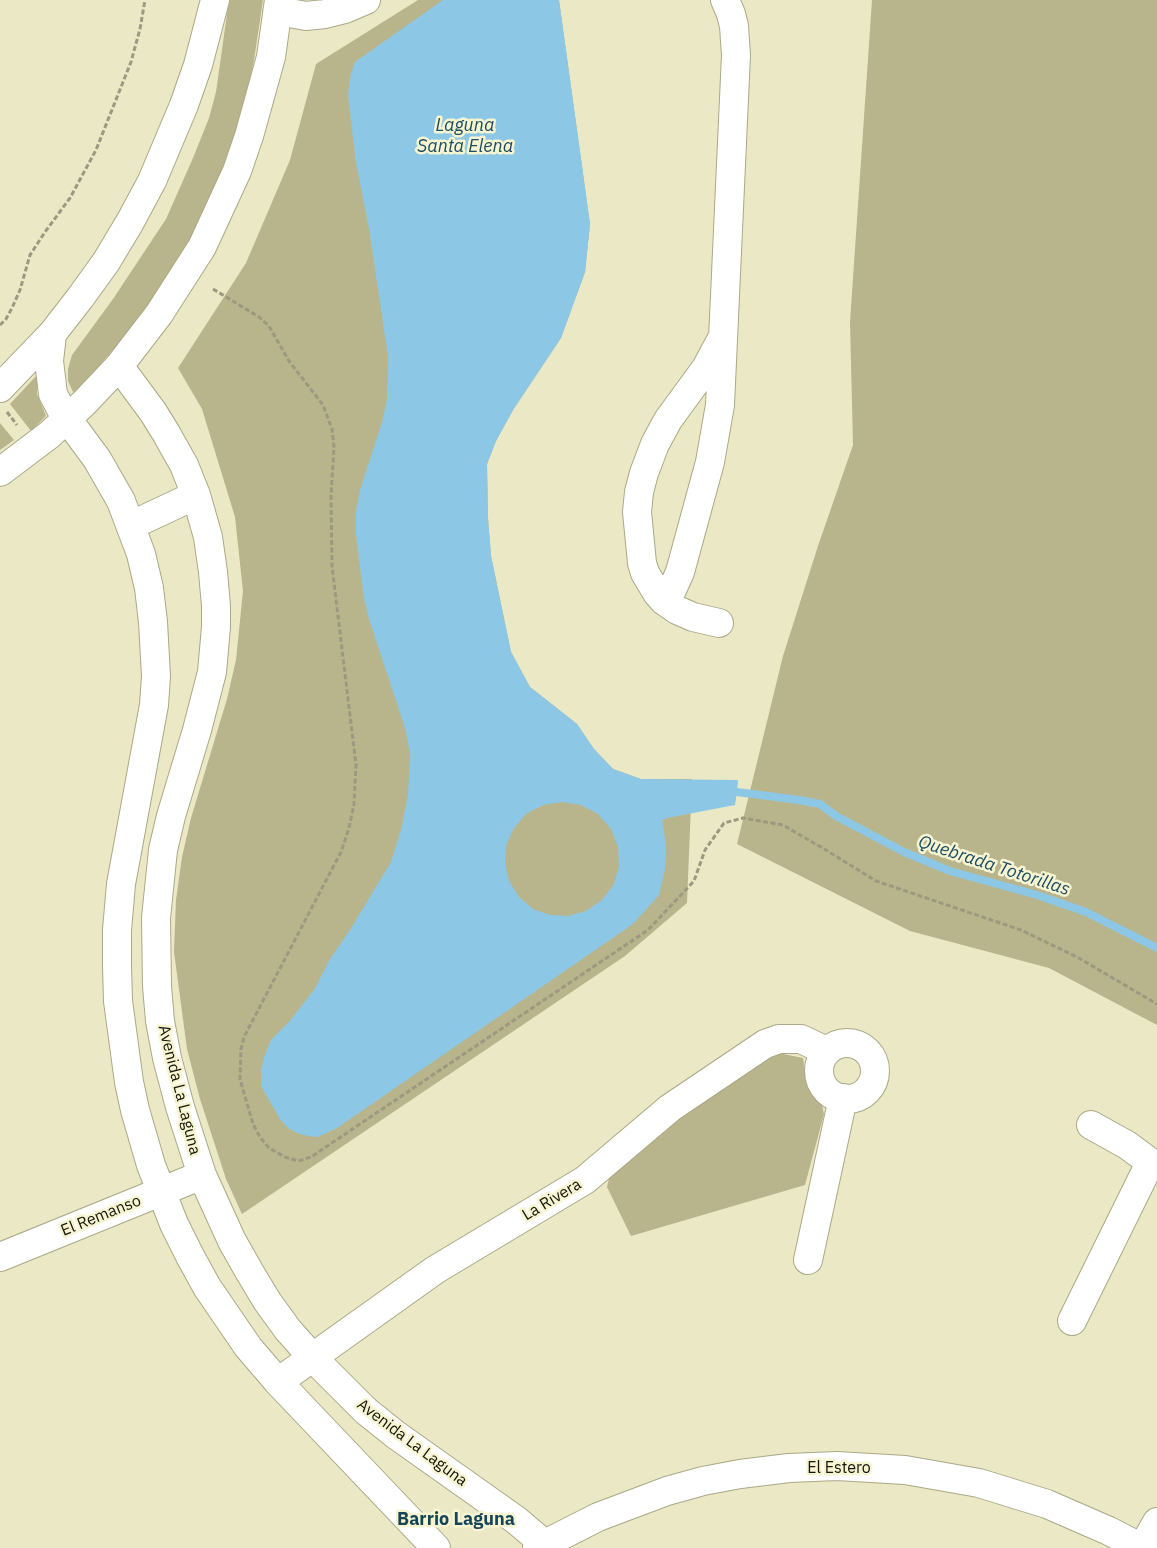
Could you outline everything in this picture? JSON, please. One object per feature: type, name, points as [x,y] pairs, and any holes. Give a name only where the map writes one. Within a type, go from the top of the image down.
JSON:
[{"type":"street","points":[[0,388],[52,334],[106,262],[130,222],[152,182],[184,105],[198,65],[215,0]]},
{"type":"street","points":[[0,472],[49,434],[84,403],[118,366],[178,287],[202,247],[237,171],[260,102],[271,57],[278,6],[306,16],[326,14],[345,9],[366,0]]},
{"type":"street","points":[[664,601],[672,592],[680,572],[710,462],[720,405],[736,54],[734,26],[725,0]]},
{"type":"street","points":[[52,334],[49,361],[50,382],[53,394],[58,406],[83,438],[108,477],[132,526],[149,588],[156,648],[156,676],[150,734],[121,884],[117,930],[117,974],[120,1017],[129,1082],[143,1139],[160,1191],[174,1224],[207,1287],[248,1347],[278,1382],[436,1548]]},
{"type":"street","points":[[720,623],[693,617],[677,610],[664,601],[650,584],[642,563],[636,512],[644,473],[655,444],[706,368],[723,337]]},
{"type":"street","name":"Avenida La Laguna","points":[[118,366],[138,391],[166,433],[184,465],[196,495],[208,538],[213,572],[216,606],[215,649],[207,694],[171,816],[164,850],[156,918],[159,1012],[167,1058],[180,1107],[202,1175],[232,1241],[262,1293],[288,1330],[313,1358],[360,1404],[396,1435],[516,1520],[544,1546]]},
{"type":"street","points":[[132,526],[196,495]]},
{"type":"street","name":"La Rivera","points":[[278,1382],[435,1270],[585,1180],[670,1108],[765,1044],[779,1039],[801,1039],[818,1047],[825,1053]]},
{"type":"street","points":[[851,1043],[864,1048],[873,1059],[875,1074],[870,1087],[859,1096],[843,1098],[828,1091],[822,1082],[820,1064],[825,1053],[837,1045],[851,1043]]},
{"type":"street","points":[[808,1260],[843,1098]]},
{"type":"street","points":[[1072,1321],[1153,1165],[1127,1145],[1091,1125]]},
{"type":"street","name":"El Remanso","points":[[0,1257],[202,1175]]},
{"type":"street","name":"El Estero","points":[[544,1546],[598,1516],[685,1486],[740,1474],[788,1468],[837,1466],[905,1470],[979,1483],[1048,1504],[1101,1527],[1142,1548],[1157,1522]]},
{"type":"path","points":[[0,324],[6,319],[20,290],[30,256],[70,198],[96,150],[131,62],[140,29],[145,0]]},
{"type":"path","points":[[213,289],[259,317],[269,326],[289,360],[323,405],[332,429],[334,447],[331,495],[332,566],[356,765],[354,804],[341,852],[244,1037],[241,1049],[240,1079],[253,1124],[260,1137],[270,1148],[285,1157],[298,1161],[311,1157],[648,930],[694,881],[704,850],[724,823],[743,818],[783,825],[876,881],[1021,930],[1077,957],[1157,1004]]},
{"type":"shaded area","points":[[229,0],[263,0],[254,60],[244,106],[236,134],[211,199],[184,252],[153,298],[129,331],[92,374],[73,392],[68,381],[68,369],[72,355],[113,299],[166,219],[209,118],[216,92]]},
{"type":"shaded area","points":[[418,0],[559,0],[590,224],[585,272],[561,338],[513,410],[496,441],[487,464],[491,556],[511,652],[530,687],[577,724],[594,749],[613,769],[641,779],[692,779],[687,903],[625,956],[242,1214],[226,1179],[200,1099],[187,1049],[174,952],[176,900],[182,857],[191,818],[227,699],[236,660],[243,591],[235,517],[202,409],[178,368],[246,263],[290,160],[316,64]]},
{"type":"shaded area","points":[[872,0],[1157,0],[1157,1025],[1049,968],[910,931],[737,844],[783,656],[853,445],[850,322]]},
{"type":"shaded area","points":[[37,375],[37,394],[46,416],[31,431],[10,404]]},
{"type":"shaded area","points":[[0,423],[14,440],[0,450]]},
{"type":"shaded area","points":[[783,1054],[803,1058],[805,1071],[821,1101],[824,1114],[805,1185],[631,1236],[607,1187],[610,1174],[747,1065],[765,1055]]},
{"type":"water","name":"Laguna Santa Elena","points":[[443,0],[559,0],[590,224],[585,272],[561,338],[513,410],[496,441],[487,464],[491,556],[511,652],[530,687],[577,724],[594,749],[613,769],[641,779],[738,780],[735,805],[667,818],[662,821],[666,851],[665,868],[659,895],[633,924],[337,1128],[318,1137],[297,1133],[288,1128],[280,1119],[261,1086],[261,1070],[271,1040],[288,1023],[314,990],[330,959],[391,862],[401,830],[408,795],[410,754],[405,728],[364,599],[356,535],[356,511],[360,490],[383,419],[387,399],[388,356],[369,229],[356,163],[348,96],[350,77],[355,62]],"holes":[[[562,802],[581,805],[598,814],[611,829],[618,847],[619,866],[614,884],[602,900],[586,911],[568,916],[550,915],[533,909],[519,897],[509,881],[505,863],[506,845],[514,828],[526,814],[543,805]]]},
{"type":"waterway","name":"Quebrada Totorillas","points":[[737,792],[820,804],[836,816],[904,852],[950,871],[1037,895],[1086,912],[1157,948]]},
{"type":"district","name":"Barrio Laguna","points":[[456,1520]]}]
